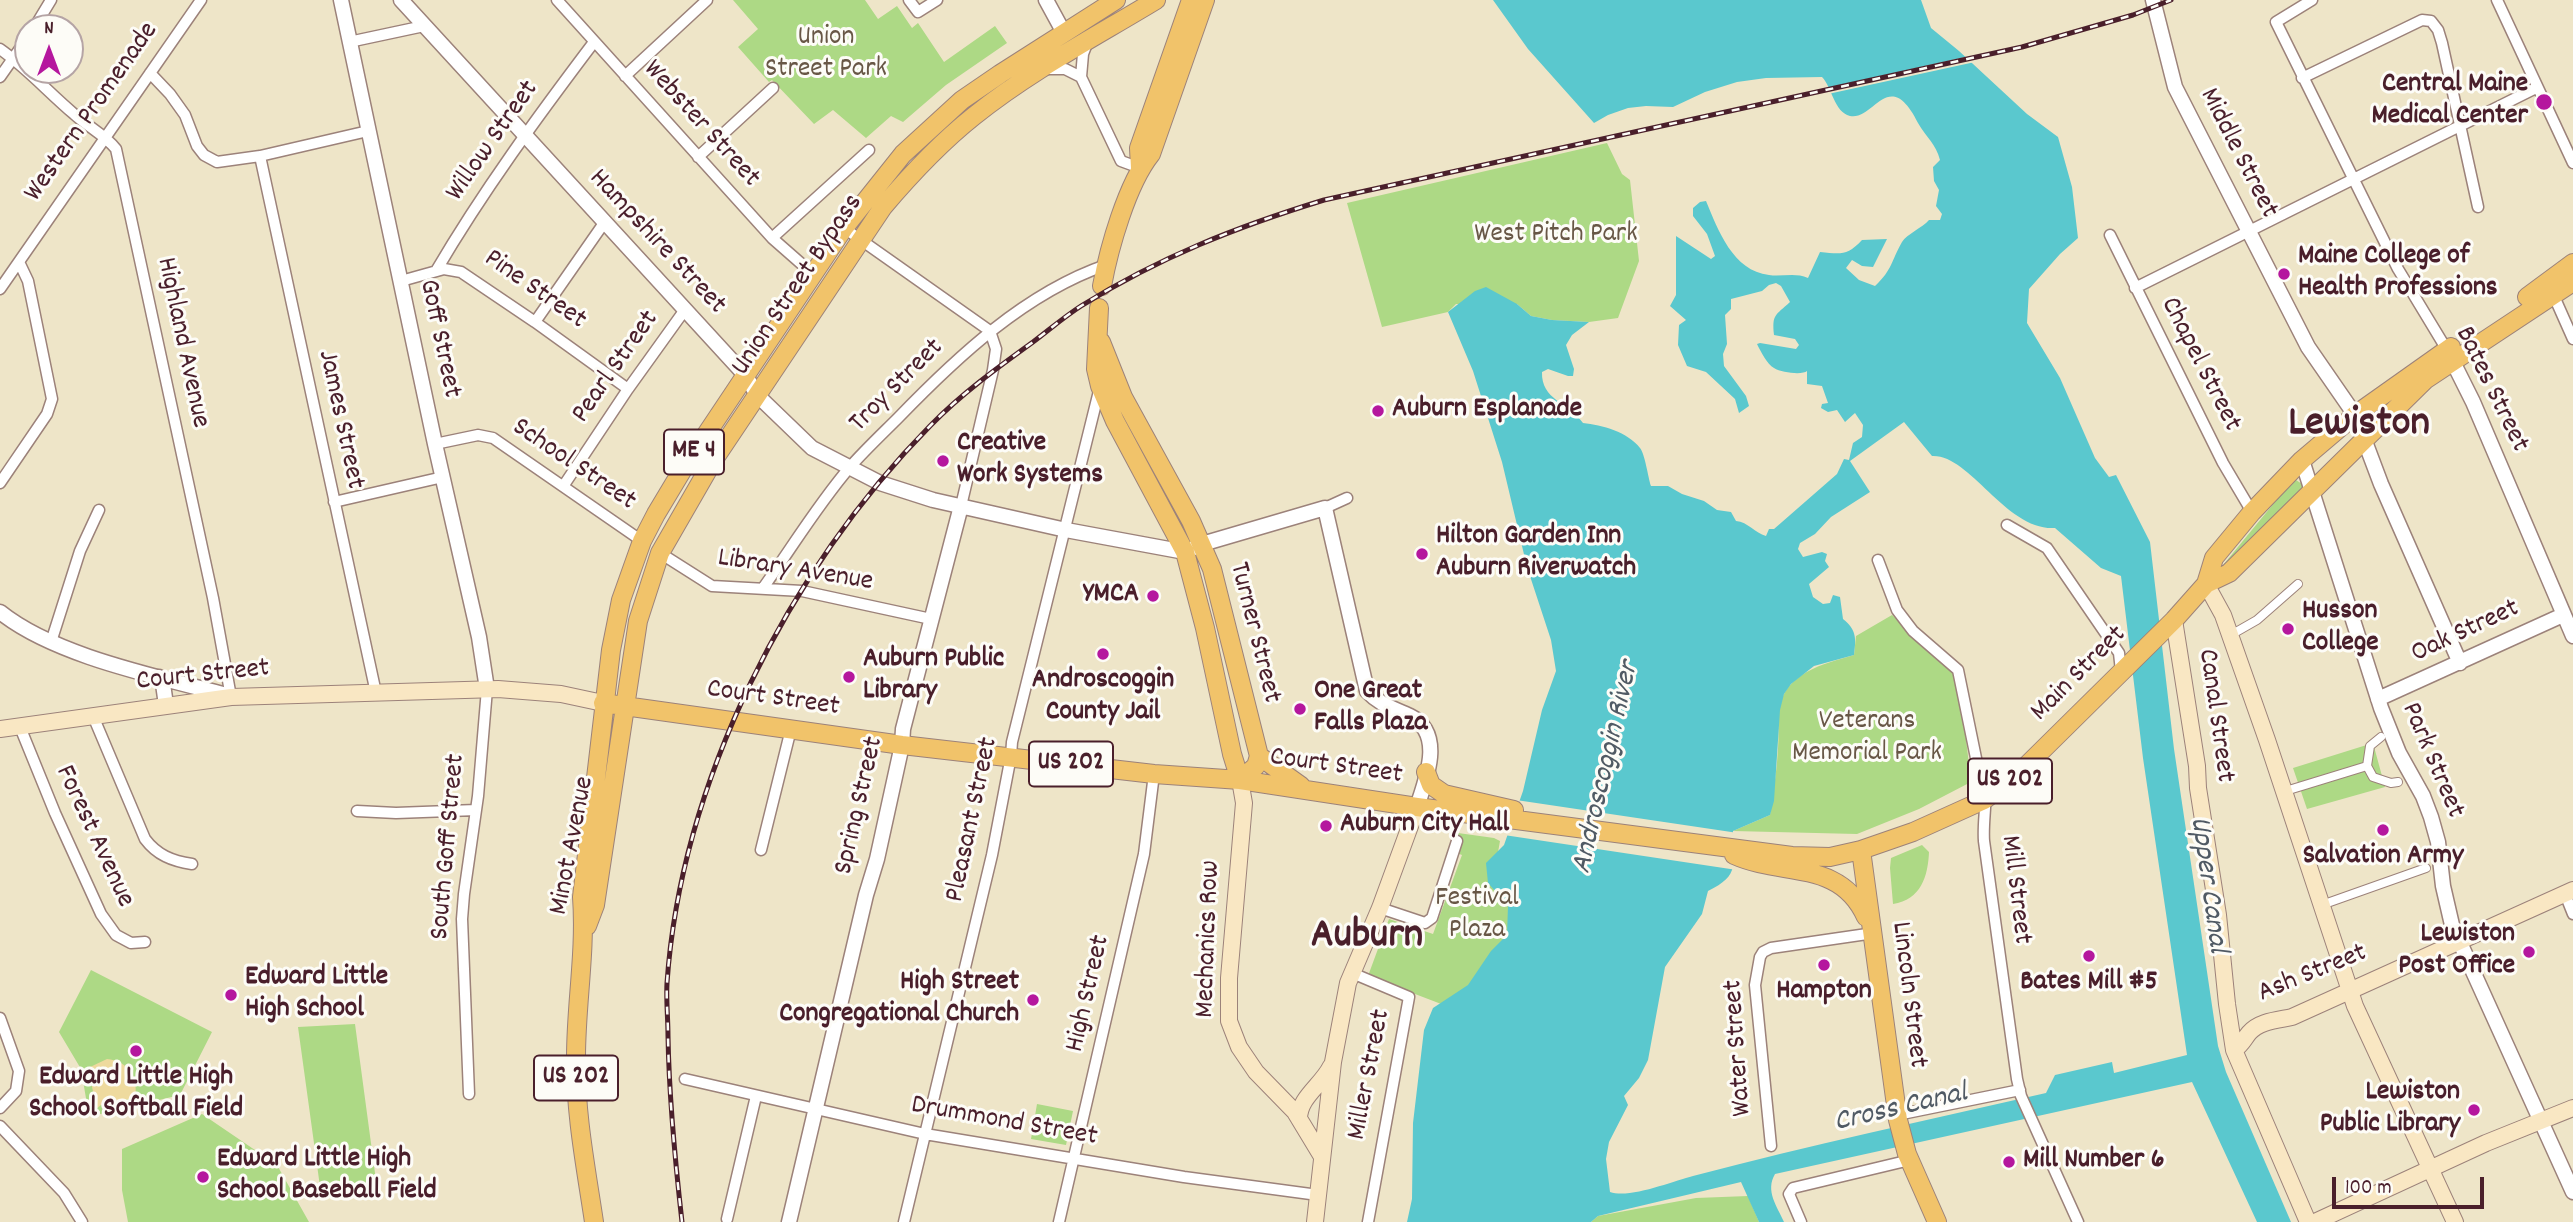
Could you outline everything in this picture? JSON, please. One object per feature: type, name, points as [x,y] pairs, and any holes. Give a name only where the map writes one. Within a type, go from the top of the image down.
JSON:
[{"type":"highway","name":"Union Street Bypass","points":[[603,702],[621,600],[642,541],[683,469],[844,228],[903,154],[932,125],[1000,74],[1116,0]]},
{"type":"highway","name":"Union Street Bypass","points":[[624,705],[638,621],[660,553],[705,473],[883,207],[939,146],[974,116],[1156,0]]},
{"type":"highway","points":[[1102,286],[1106,265],[1140,168],[1139,148],[1198,3]]},
{"type":"highway","name":"Main Street","points":[[1621,832],[1714,845],[1766,859],[1830,857],[1861,850],[1913,832],[1984,800],[2017,775],[2207,584],[2229,573],[2449,356],[2573,263]]},
{"type":"highway","name":"Main Street","points":[[2207,584],[2214,558],[2252,512],[2302,460],[2355,415],[2573,282]]},
{"type":"highway","name":"Turner Street","points":[[1099,308],[1096,369],[1101,386],[1115,421],[1193,548],[1212,569],[1259,756]]},
{"type":"highway","name":"Turner Street","points":[[1098,335],[1123,397],[1191,521],[1205,628],[1240,780]]},
{"type":"highway","name":"Court Street","points":[[603,702],[902,745],[1154,774],[1240,780],[1417,807],[1489,809],[1542,822],[1621,832]]},
{"type":"highway","name":"Minot Avenue","points":[[585,933],[582,897],[585,858],[603,702]]},
{"type":"highway","name":"Minot Avenue","points":[[585,933],[595,905],[624,705]]},
{"type":"highway","points":[[1240,780],[1256,766],[1259,756],[1307,790]]},
{"type":"highway","points":[[1426,772],[1431,785],[1439,791],[1489,809]]},
{"type":"highway","name":"Lincoln Street","points":[[1861,850],[1898,1117],[1909,1157],[1937,1222]]},
{"type":"highway","points":[[1766,859],[1840,883],[1858,902],[1874,933]]},
{"type":"highway","name":"US 202","points":[[585,933],[576,1058],[578,1113],[594,1222]]},
{"type":"main road","points":[[2207,584],[2223,615],[2267,740],[2349,990],[2455,1222]]},
{"type":"main road","name":"Canal Street","points":[[2168,626],[2197,766],[2234,1050],[2308,1222]]},
{"type":"main road","name":"Court Street","points":[[0,729],[231,696],[487,689],[561,694],[603,702]]},
{"type":"main road","name":"Mechanics Row","points":[[1240,780],[1244,803],[1229,978],[1229,1021],[1239,1047],[1256,1072],[1299,1119]]},
{"type":"main road","points":[[1315,1222],[1333,1062],[1348,983],[1380,908],[1417,807]]},
{"type":"main road","name":"Ash Street","points":[[2234,1050],[2241,1046],[2250,1031],[2257,1026],[2291,1017],[2569,892]]},
{"type":"main road","points":[[1321,1155],[1299,1119],[1300,1104],[1326,1077],[1333,1062]]},
{"type":"main road","points":[[2315,1222],[2430,1168],[2573,1108]]},
{"type":"main road","points":[[1299,1119],[1326,1120]]},
{"type":"street","name":"Western Promenade","points":[[0,289],[201,0]]},
{"type":"street","name":"Goff Street","points":[[341,0],[435,444],[479,636],[487,689]]},
{"type":"street","name":"Hampshire Street","points":[[401,0],[746,376],[757,395],[812,448],[896,489],[1066,530],[1193,548]]},
{"type":"street","name":"Webster Street","points":[[557,0],[772,238],[813,274]]},
{"type":"street","points":[[625,76],[708,0]]},
{"type":"street","points":[[909,0],[918,12],[937,0]]},
{"type":"street","points":[[1046,0],[1064,33]]},
{"type":"street","name":"Middle Street","points":[[2153,0],[2175,87],[2308,347],[2355,415],[2362,439],[2460,663]]},
{"type":"street","name":"Bates Street","points":[[2312,0],[2276,22],[2398,269],[2473,402],[2568,613],[2573,636]]},
{"type":"street","points":[[2497,0],[2573,163]]},
{"type":"street","points":[[2302,78],[2422,20],[2429,20],[2436,25],[2461,123],[2478,207]]},
{"type":"street","points":[[349,42],[424,26]]},
{"type":"street","points":[[1088,41],[1083,54],[1081,76],[1121,161],[1140,168]]},
{"type":"street","name":"Willow Street","points":[[436,271],[461,228],[594,42]]},
{"type":"street","name":"Highland Avenue","points":[[0,49],[14,59]]},
{"type":"street","points":[[0,77],[14,59]]},
{"type":"street","points":[[1044,69],[1065,69],[1081,76]]},
{"type":"street","points":[[150,74],[170,94],[184,116],[197,146],[211,160],[223,162],[260,156],[368,131]]},
{"type":"street","name":"Highland Avenue","points":[[41,84],[116,149],[213,598],[231,696]]},
{"type":"street","points":[[698,157],[773,88]]},
{"type":"street","points":[[2135,288],[2461,123],[2536,88]]},
{"type":"street","points":[[772,238],[869,150]]},
{"type":"street","name":"James Street","points":[[260,156],[376,693]]},
{"type":"street","points":[[536,322],[604,223]]},
{"type":"street","points":[[844,228],[990,331]]},
{"type":"street","name":"Chapel Street","points":[[2110,235],[2223,463],[2252,512]]},
{"type":"street","points":[[0,483],[47,414],[52,399],[28,281],[19,262]]},
{"type":"street","name":"Troy Street","points":[[763,588],[849,468],[949,366],[990,331],[1068,281],[1106,265]]},
{"type":"street","name":"Pine Street","points":[[401,281],[449,269],[461,272],[628,389]]},
{"type":"street","points":[[2553,295],[2573,339]]},
{"type":"street","name":"Pearl Street","points":[[564,485],[684,311]]},
{"type":"street","name":"Spring Street","points":[[789,1222],[866,895],[877,859],[902,745],[903,729],[993,370],[996,349],[990,331]]},
{"type":"street","name":"Pleasant Street","points":[[904,1222],[992,855],[1012,756],[1012,742],[1101,386]]},
{"type":"street","name":"School Street","points":[[435,444],[478,435],[487,436],[564,485],[642,541]]},
{"type":"street","name":"Park Street","points":[[2302,460],[2390,734],[2423,796],[2431,817],[2438,842],[2443,887],[2458,941],[2573,1192]]},
{"type":"street","points":[[334,502],[443,477]]},
{"type":"street","points":[[1193,548],[1325,508],[1347,498]]},
{"type":"street","points":[[1325,508],[1367,691],[1382,705],[1419,722],[1433,749],[1417,807]]},
{"type":"street","points":[[51,642],[80,551],[99,510]]},
{"type":"street","points":[[2007,525],[2047,548],[2119,653],[2124,668]]},
{"type":"street","name":"Library Avenue","points":[[660,553],[712,586],[802,591],[931,619]]},
{"type":"street","name":"Mill Street","points":[[1878,559],[1897,610],[1913,631],[1958,670],[1977,763],[1987,787],[1984,800],[1984,841],[2020,1093],[2078,1222]]},
{"type":"street","points":[[2229,636],[2258,620],[2298,584]]},
{"type":"street","points":[[0,612],[24,629],[51,642],[159,677],[231,696]]},
{"type":"street","name":"Oak Street","points":[[2378,699],[2568,613]]},
{"type":"street","points":[[159,677],[163,684],[166,705]]},
{"type":"street","name":"South Goff Street","points":[[469,1094],[462,919],[476,810],[487,689]]},
{"type":"street","points":[[93,716],[145,839],[156,852],[178,862],[192,864]]},
{"type":"street","name":"Forest Avenue","points":[[20,727],[101,914],[116,935],[131,943],[145,942]]},
{"type":"street","points":[[761,850],[791,729]]},
{"type":"street","points":[[2381,737],[2370,746],[2367,766],[2373,777],[2391,783],[2398,782]]},
{"type":"street","points":[[1417,807],[1413,787],[1425,746],[1430,740]]},
{"type":"street","points":[[2292,789],[2367,766]]},
{"type":"street","name":"High Street","points":[[1059,1222],[1144,854],[1154,774]]},
{"type":"street","points":[[356,811],[396,813],[476,810]]},
{"type":"street","points":[[1380,908],[1424,923],[1432,918],[1457,841]]},
{"type":"street","points":[[2330,902],[2426,868]]},
{"type":"street","points":[[2569,892],[2573,914]]},
{"type":"street","name":"Water Street","points":[[1771,1146],[1755,985],[1760,957],[1766,950],[1874,933]]},
{"type":"street","name":"Miller Street","points":[[1352,973],[1409,997],[1368,1222]]},
{"type":"street","points":[[0,1018],[19,1071],[16,1091],[0,1108]]},
{"type":"street","name":"Drummond Street","points":[[685,1079],[925,1134],[1318,1195]]},
{"type":"street","points":[[1898,1117],[2020,1093]]},
{"type":"street","points":[[727,1219],[756,1096]]},
{"type":"street","points":[[0,1126],[64,1193],[82,1222]]},
{"type":"street","points":[[1801,1222],[1790,1192],[1802,1185],[1909,1157]]},
{"type":"green space","name":"Union Street Park","points":[[733,0],[865,0],[878,19],[897,6],[912,28],[918,23],[944,62],[995,26],[1007,43],[946,85],[903,122],[891,116],[866,138],[833,110],[814,124],[772,80],[769,82],[738,47],[758,29]]},
{"type":"green space","name":"West Pitch Park","points":[[1607,143],[1622,174],[1630,180],[1639,261],[1618,318],[1589,322],[1552,320],[1531,316],[1517,304],[1456,304],[1448,312],[1382,327],[1347,203]]},
{"type":"green space","points":[[2293,480],[2302,484],[2302,489],[2220,572],[2219,570]]},
{"type":"green space","name":"Veterans Memorial Park","points":[[1892,615],[1958,670],[1971,782],[1919,809],[1857,834],[1733,831],[1770,815],[1779,710],[1788,687],[1807,672],[1854,655],[1856,636]]},
{"type":"green space","points":[[2373,743],[2385,787],[2307,809],[2293,768]]},
{"type":"green space","name":"Festival Plaza","points":[[1458,833],[1500,841],[1497,858],[1519,918],[1507,937],[1488,958],[1485,971],[1449,1007],[1368,976],[1389,919],[1433,934],[1462,855],[1451,851]]},
{"type":"green space","points":[[1922,845],[1929,852],[1925,878],[1910,898],[1893,904],[1891,858]]},
{"type":"green space","name":"Edward Little High School Softball Field","points":[[91,970],[212,1032],[180,1095],[96,1115],[88,1110],[81,1069],[59,1032]]},
{"type":"green space","points":[[355,1024],[377,1188],[321,1194],[298,1027]]},
{"type":"green space","points":[[1037,1104],[1073,1111],[1066,1145],[1031,1139]]},
{"type":"green space","name":"Edward Little High School Baseball Field","points":[[202,1114],[277,1165],[309,1222],[128,1222],[122,1190],[122,1149]]},
{"type":"green space","points":[[1748,1196],[1759,1222],[1591,1222],[1598,1216],[1696,1198]]},
{"type":"sand","points":[[107,1059],[121,1063],[130,1071],[135,1083],[135,1098],[101,1105],[96,1109],[93,1105],[95,1101],[88,1068]]},
{"type":"water","name":"Androscoggin River","points":[[1493,0],[1921,0],[1931,28],[2027,114],[2058,137],[2072,187],[2078,238],[2029,289],[2027,323],[2060,378],[2095,458],[2109,477],[2116,475],[2150,542],[2174,749],[2218,1046],[2226,1072],[2291,1222],[2257,1222],[2192,1082],[1775,1174],[1772,1192],[1784,1222],[1759,1222],[1741,1182],[1598,1216],[1591,1222],[1407,1222],[1412,1199],[1413,1123],[1424,1030],[1433,1008],[1468,985],[1491,951],[1507,935],[1508,906],[1488,883],[1486,863],[1504,845],[1523,791],[1542,710],[1556,671],[1551,640],[1527,567],[1502,462],[1473,371],[1448,312],[1475,291],[1486,287],[1517,304],[1531,316],[1589,322],[1572,335],[1566,345],[1574,369],[1573,376],[1548,369],[1542,372],[1546,389],[1583,423],[1614,430],[1635,442],[1643,455],[1651,486],[1668,486],[1704,501],[1717,510],[1731,512],[1736,521],[1766,536],[1769,529],[1774,529],[1837,474],[1844,459],[1849,460],[1853,443],[1862,437],[1863,425],[1855,413],[1845,422],[1837,410],[1828,412],[1821,408],[1822,404],[1828,403],[1822,386],[1807,384],[1807,371],[1797,373],[1778,370],[1764,358],[1757,344],[1796,349],[1799,345],[1795,339],[1774,335],[1776,316],[1790,302],[1781,286],[1776,283],[1762,291],[1731,299],[1731,309],[1725,315],[1727,344],[1723,354],[1724,366],[1746,396],[1749,406],[1739,413],[1735,399],[1706,372],[1687,366],[1678,345],[1679,325],[1686,320],[1670,306],[1676,295],[1676,236],[1711,259],[1715,256],[1707,234],[1693,216],[1693,208],[1706,201],[1728,247],[1746,266],[1769,275],[1798,275],[1808,278],[1820,252],[1843,253],[1862,240],[1887,239],[1873,267],[1862,266],[1852,260],[1846,268],[1859,280],[1875,286],[1889,270],[1904,239],[1929,220],[1940,220],[1942,214],[1936,206],[1939,190],[1934,181],[1933,167],[1940,160],[1938,154],[1908,106],[1899,98],[1890,97],[1859,115],[1850,116],[1840,110],[1822,77],[1766,78],[1737,82],[1705,92],[1673,107],[1628,108],[1594,123],[1528,49]],"holes":[[[1904,422],[1932,456],[1946,459],[1960,467],[2020,518],[2037,526],[2055,528],[2101,568],[2121,576],[2143,758],[2187,1055],[2114,1073],[2112,1062],[2055,1075],[2046,1093],[1781,1154],[1640,1191],[1618,1194],[1610,1192],[1606,1159],[1609,1142],[1628,1105],[1624,1096],[1639,1078],[1648,1060],[1665,967],[1702,914],[1708,891],[1726,880],[1730,874],[1734,860],[1733,831],[1770,815],[1774,801],[1780,710],[1784,694],[1791,684],[1814,666],[1854,655],[1854,635],[1843,619],[1840,597],[1833,595],[1830,603],[1823,604],[1813,597],[1809,584],[1829,567],[1825,561],[1827,554],[1822,552],[1803,557],[1798,549],[1800,543],[1815,534],[1831,517],[1870,492],[1850,461]]]},
{"type":"pier","points":[[1970,56],[1975,62],[1828,94],[1826,88]]},
{"type":"pier","points":[[1516,800],[1738,833],[1737,870],[1504,835]]},
{"type":"railway","points":[[682,1222],[671,1106],[667,983],[677,907],[694,831],[719,756],[751,682],[789,612],[831,545],[879,483],[930,426],[967,392],[1081,306],[1111,288],[1169,258],[1229,232],[1292,210],[1324,200],[2022,47],[2133,15],[2171,0]]},
{"type":"place","name":"Central Maine Medical Center","points":[[2544,102]]},
{"type":"place","name":"Maine College of Health Professions","points":[[2284,274]]},
{"type":"place","name":"Auburn Esplanade","points":[[1378,411]]},
{"type":"place","name":"Creative Work Systems","points":[[943,461]]},
{"type":"place","name":"Hilton Garden Inn Auburn Riverwatch","points":[[1422,554]]},
{"type":"place","name":"YMCA","points":[[1153,596]]},
{"type":"place","name":"Husson College","points":[[2288,629]]},
{"type":"place","name":"Androscoggin County Jail","points":[[1103,654]]},
{"type":"place","name":"Auburn Public Library","points":[[849,677]]},
{"type":"place","name":"One Great Falls Plaza","points":[[1300,709]]},
{"type":"place","name":"Auburn City Hall","points":[[1326,826]]},
{"type":"place","name":"Salvation Army","points":[[2383,830]]},
{"type":"place","name":"Lewiston Post Office","points":[[2529,952]]},
{"type":"place","name":"Bates Mill #5","points":[[2089,956]]},
{"type":"place","name":"Hampton","points":[[1824,965]]},
{"type":"place","name":"Edward Little High School","points":[[231,995]]},
{"type":"place","name":"High Street Congregational Church","points":[[1033,1000]]},
{"type":"place","name":"Edward Little High School Softball Field","points":[[136,1051]]},
{"type":"place","name":"Lewiston Public Library","points":[[2474,1110]]},
{"type":"place","name":"Mill Number 6","points":[[2009,1162]]},
{"type":"place","name":"Edward Little High School Baseball Field","points":[[203,1177]]},
{"type":"district","name":"Lewiston","points":[[2359,427]]},
{"type":"district","name":"Auburn","points":[[1367,939]]},
{"type":"water label","name":"Upper Canal","points":[[2206,885]]},
{"type":"water label","name":"Cross Canal","points":[[1901,1110]]}]
